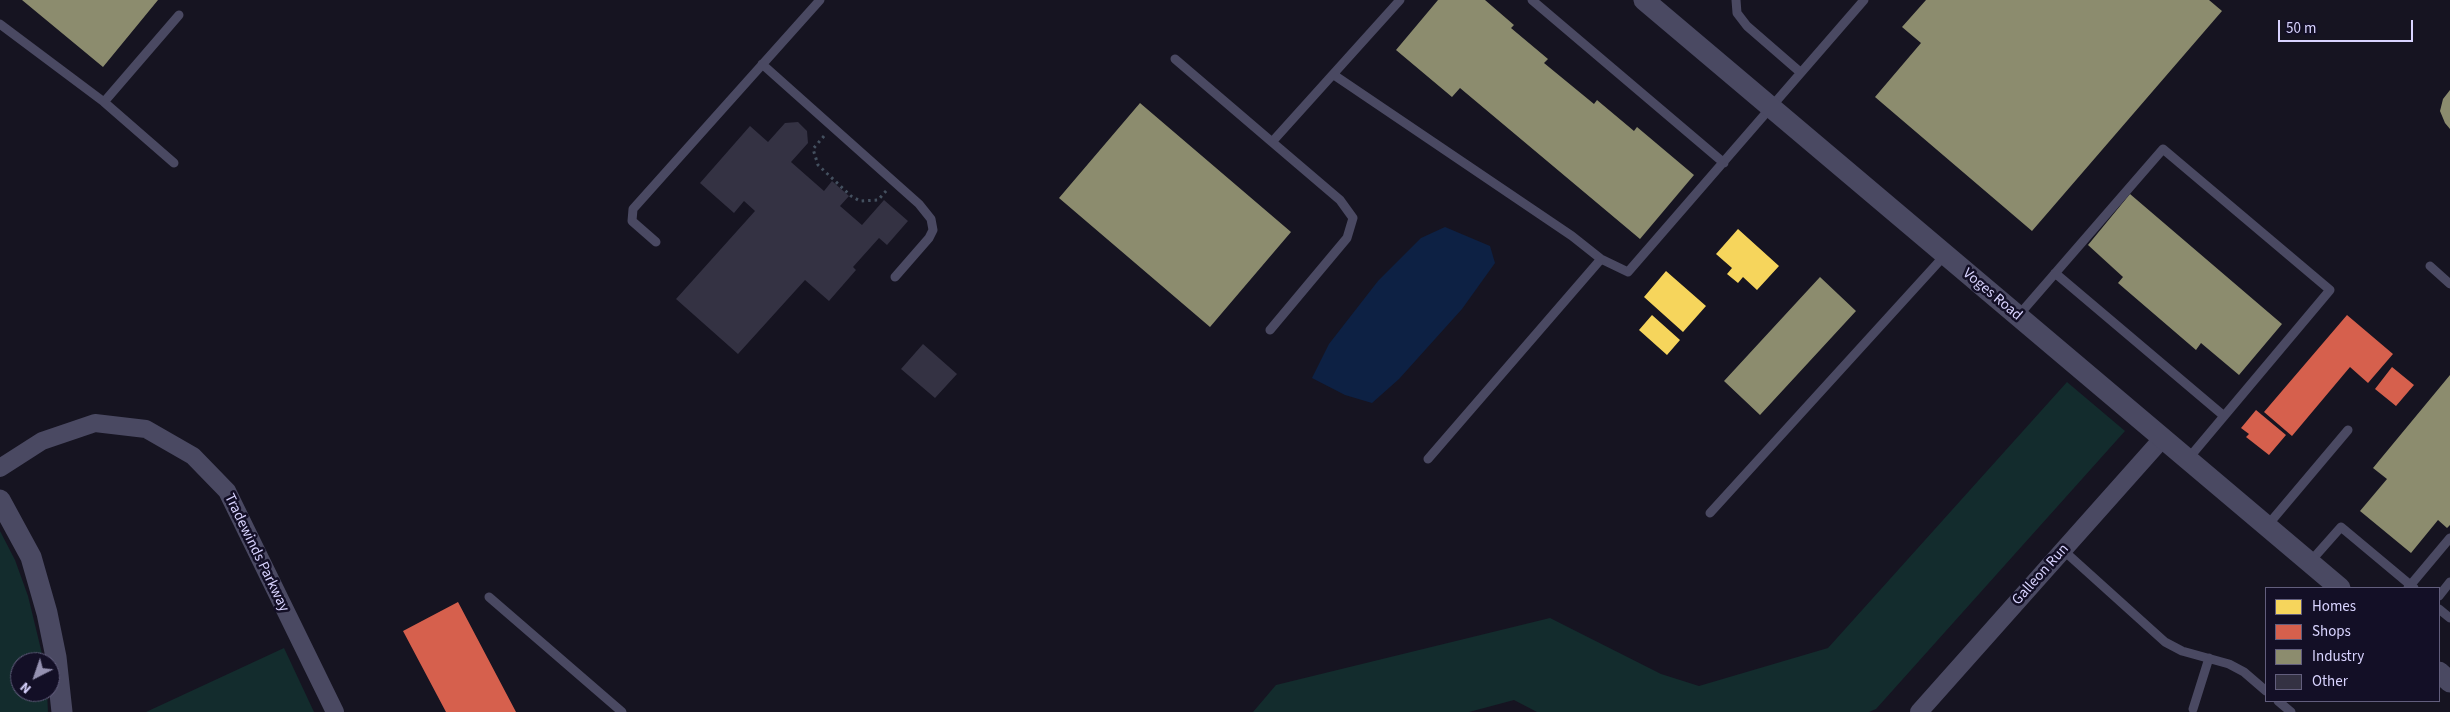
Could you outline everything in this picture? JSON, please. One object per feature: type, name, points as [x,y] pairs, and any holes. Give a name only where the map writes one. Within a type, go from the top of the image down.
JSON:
[{"type":"street","name":"Voges Road","points":[[1644,0],[2339,587]]},
{"type":"street","name":"Tradewinds Parkway","points":[[0,468],[42,441],[95,423],[146,429],[193,456],[227,491],[335,712]]},
{"type":"street","name":"Galleon Run","points":[[1919,712],[2162,439]]},
{"type":"street","points":[[0,500],[31,557],[34,567],[56,658],[62,712]]},
{"type":"street","points":[[2440,673],[2450,682]]},
{"type":"lane","points":[[656,242],[632,220],[632,209],[820,0]]},
{"type":"lane","points":[[1272,142],[1400,0]]},
{"type":"lane","points":[[1532,0],[1724,163]]},
{"type":"lane","points":[[1736,0],[1737,13],[1748,26],[1800,72]]},
{"type":"lane","points":[[1334,75],[1572,236],[1601,259],[1628,272],[1864,0]]},
{"type":"lane","points":[[104,102],[179,15]]},
{"type":"lane","points":[[0,24],[104,102],[174,163]]},
{"type":"lane","points":[[1175,59],[1340,200],[1353,218],[1347,238],[1270,330]]},
{"type":"lane","points":[[762,64],[894,183],[931,219],[932,230],[929,238],[895,278]]},
{"type":"lane","points":[[2018,316],[2163,149],[2186,168],[2330,290],[2188,460]]},
{"type":"lane","points":[[1710,513],[1945,255]]},
{"type":"lane","points":[[1428,459],[1601,259]]},
{"type":"lane","points":[[2430,266],[2450,284]]},
{"type":"lane","points":[[2055,273],[2224,416]]},
{"type":"lane","points":[[2266,526],[2348,430]]},
{"type":"lane","points":[[2310,563],[2341,528],[2410,587],[2450,538]]},
{"type":"lane","points":[[2063,550],[2165,642],[2182,650],[2229,664],[2244,672],[2265,690]]},
{"type":"lane","points":[[2440,595],[2450,582]]},
{"type":"lane","points":[[490,597],[622,712]]},
{"type":"lane","points":[[2440,610],[2450,618]]},
{"type":"lane","points":[[2193,709],[2209,658]]},
{"type":"lane","points":[[2279,702],[2291,712]]},
{"type":"path","points":[[832,127],[813,149],[818,165],[838,185],[860,201],[878,200],[894,183]]},
{"type":"green space","points":[[2067,382],[2125,431],[1876,709],[1869,712],[1537,712],[1514,700],[1469,712],[1253,712],[1276,685],[1550,618],[1661,674],[1699,686],[1828,648]]},
{"type":"green space","points":[[0,531],[15,560],[28,596],[42,652],[10,652],[10,702],[48,702],[48,712],[0,712]]},
{"type":"green space","points":[[284,648],[314,712],[146,712]]},
{"type":"water","points":[[1445,227],[1490,246],[1495,263],[1462,309],[1399,379],[1372,403],[1345,395],[1312,378],[1329,344],[1378,281],[1421,238]]},
{"type":"building: Homes","points":[[1738,229],[1779,266],[1757,290],[1743,277],[1738,283],[1727,274],[1732,268],[1716,254]]},
{"type":"building: Homes","points":[[1666,271],[1706,306],[1683,332],[1644,297]]},
{"type":"building: Homes","points":[[1652,315],[1680,340],[1667,355],[1639,330]]},
{"type":"building: Shops","points":[[2347,315],[2393,354],[2368,383],[2350,367],[2292,436],[2264,412]]},
{"type":"building: Shops","points":[[2392,367],[2414,385],[2396,406],[2375,389]]},
{"type":"building: Shops","points":[[2256,410],[2286,435],[2269,455],[2246,437],[2249,434],[2241,428]]},
{"type":"building: Shops","points":[[458,602],[516,712],[446,712],[403,631]]},
{"type":"building: Industry","points":[[22,0],[158,0],[103,67]]},
{"type":"building: Industry","points":[[1438,0],[1485,0],[1514,25],[1511,28],[1548,59],[1544,63],[1594,104],[1597,100],[1634,131],[1637,127],[1694,175],[1640,239],[1460,88],[1452,97],[1396,50]]},
{"type":"building: Industry","points":[[1926,0],[2209,0],[2222,11],[2032,231],[1875,97],[1921,43],[1902,27]]},
{"type":"building: Industry","points":[[2450,90],[2450,129],[2440,111],[2443,99]]},
{"type":"building: Industry","points":[[1140,103],[1291,232],[1210,327],[1059,198]]},
{"type":"building: Industry","points":[[2130,194],[2282,324],[2239,375],[2201,343],[2196,350],[2118,283],[2123,277],[2088,245]]},
{"type":"building: Industry","points":[[1820,277],[1856,311],[1760,415],[1724,381]]},
{"type":"building: Industry","points":[[2450,375],[2450,525],[2447,528],[2438,520],[2411,553],[2360,511],[2387,479],[2373,468]]},
{"type":"building: Other","points":[[798,122],[807,131],[808,143],[791,162],[824,191],[832,181],[849,196],[840,206],[862,225],[884,200],[908,221],[887,245],[879,238],[853,267],[856,270],[829,301],[805,280],[738,354],[676,299],[755,211],[744,201],[734,213],[700,183],[750,126],[768,142],[785,123]]},
{"type":"building: Other","points":[[923,344],[957,374],[935,398],[901,369]]}]
